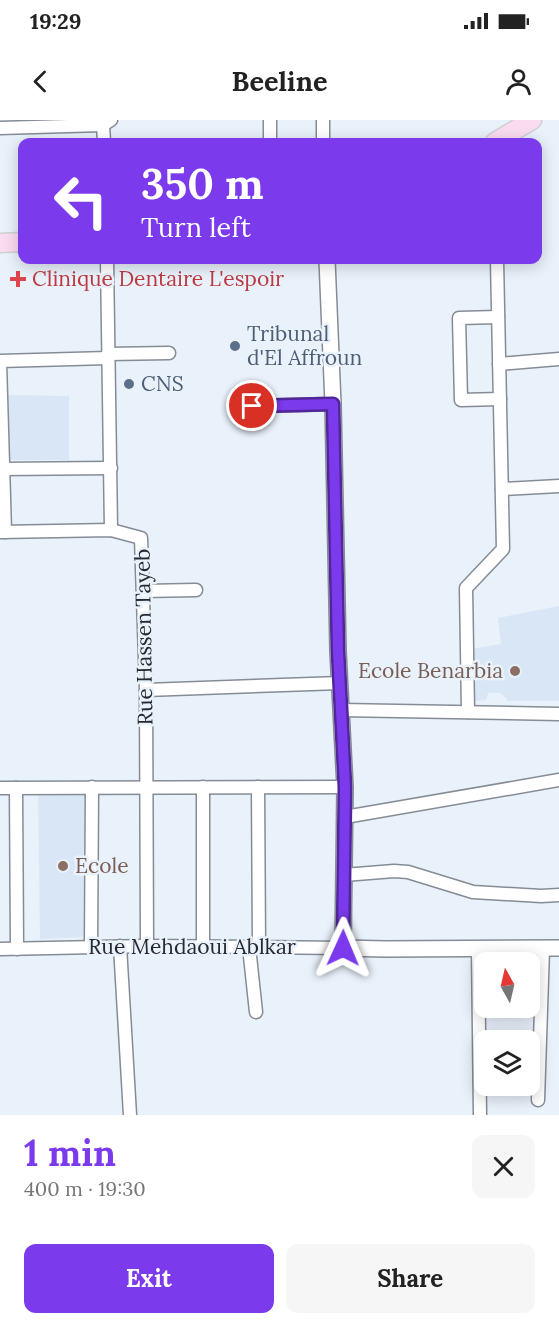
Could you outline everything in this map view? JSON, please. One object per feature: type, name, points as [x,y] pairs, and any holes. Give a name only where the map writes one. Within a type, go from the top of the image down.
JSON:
[{"type":"main road","points":[[502,138],[532,120]]},
{"type":"main road","points":[[0,243],[18,242]]},
{"type":"street","points":[[270,120],[270,138]]},
{"type":"street","points":[[322,120],[323,138]]},
{"type":"street","points":[[0,128],[107,123],[105,138]]},
{"type":"street","name":"Rue Hassen Tayeb","points":[[107,264],[111,530],[141,538],[146,690],[147,946]]},
{"type":"street","points":[[327,264],[345,787],[343,948],[559,948]]},
{"type":"street","points":[[468,712],[466,588],[502,549],[496,264]]},
{"type":"street","points":[[498,317],[459,318],[461,400],[500,399]]},
{"type":"street","points":[[111,530],[3,532],[0,361],[169,353]]},
{"type":"street","points":[[499,363],[559,359]]},
{"type":"street","points":[[252,406],[333,404]]},
{"type":"street","points":[[1,469],[111,468]]},
{"type":"street","points":[[501,489],[559,486]]},
{"type":"street","points":[[143,591],[196,590]]},
{"type":"street","points":[[146,690],[340,683]]},
{"type":"street","points":[[341,710],[559,714]]},
{"type":"street","points":[[345,817],[559,780]]},
{"type":"street","points":[[203,786],[204,946]]},
{"type":"street","points":[[256,1012],[254,947],[258,787]]},
{"type":"street","points":[[0,788],[345,787]]},
{"type":"street","points":[[16,788],[17,949]]},
{"type":"street","points":[[92,788],[92,946]]},
{"type":"street","points":[[344,875],[408,872],[474,892],[559,895]]},
{"type":"street","name":"Rue Mehdaoui Ablkar","points":[[0,949],[92,946],[343,948]]},
{"type":"street","points":[[120,946],[130,1115]]},
{"type":"street","points":[[478,949],[480,1115]]},
{"type":"street","points":[[538,1100],[543,949]]},
{"type":"shaded area","points":[[8,395],[69,396],[69,460],[10,460]]},
{"type":"shaded area","name":"Ecole Benarbia","points":[[559,606],[559,701],[508,701],[501,693],[488,693],[486,700],[473,701],[470,649],[501,644],[498,618]]},
{"type":"shaded area","name":"Ecole","points":[[38,794],[88,794],[87,937],[40,939]]},
{"type":"place","name":"Clinique Dentaire L'espoir","points":[[18,279]]},
{"type":"place","name":"Tribunal d'El Affroun","points":[[235,346]]},
{"type":"place","name":"CNS","points":[[129,384]]},
{"type":"place","name":"Ecole Benarbia","points":[[515,671]]},
{"type":"place","name":"Ecole","points":[[63,866]]},
{"type":"route","points":[[252,406],[333,404],[338,651],[345,787],[343,948]]}]
